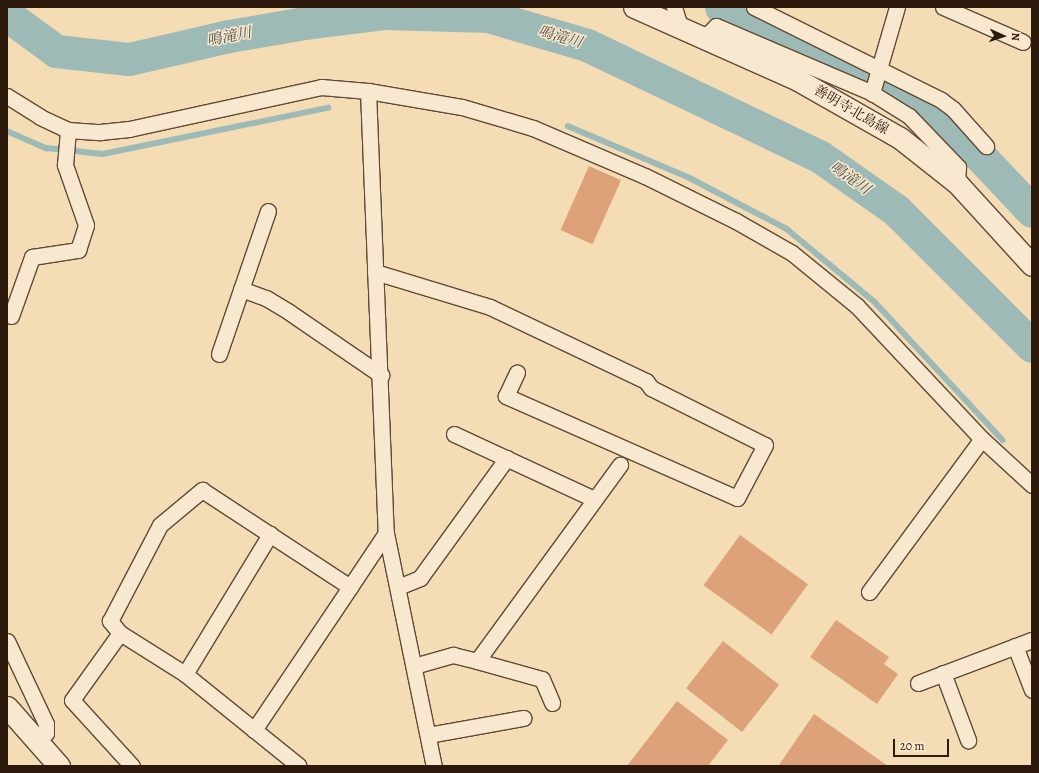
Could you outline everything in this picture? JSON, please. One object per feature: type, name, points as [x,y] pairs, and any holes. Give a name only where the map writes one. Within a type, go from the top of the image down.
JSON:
[{"type":"main road","name":"善明寺北島線","points":[[634,7],[798,80],[900,138],[957,183],[1032,265]]},
{"type":"main road","points":[[7,707],[36,742],[59,766]]},
{"type":"street","points":[[674,7],[680,27]]},
{"type":"street","points":[[754,7],[879,68],[953,109],[986,146]]},
{"type":"street","points":[[872,93],[897,7]]},
{"type":"street","points":[[943,7],[1023,42]]},
{"type":"street","points":[[704,38],[716,26],[872,93],[909,116],[958,167],[957,183]]},
{"type":"street","points":[[7,96],[68,133],[129,130],[321,87],[368,91],[462,107],[533,128],[644,176],[736,221],[792,253],[857,306],[982,439],[1032,485]]},
{"type":"street","points":[[368,91],[375,272],[381,375],[386,533],[434,766]]},
{"type":"street","points":[[11,316],[32,257],[78,250],[86,225],[66,165],[68,133]]},
{"type":"street","points":[[219,354],[268,211]]},
{"type":"street","points":[[375,272],[490,307],[646,381],[651,388],[765,445],[737,498],[506,396],[517,372]]},
{"type":"street","points":[[241,289],[266,298],[289,312],[381,375]]},
{"type":"street","points":[[454,434],[594,499]]},
{"type":"street","points":[[868,592],[982,439]]},
{"type":"street","points":[[398,587],[420,578],[507,458]]},
{"type":"street","points":[[477,661],[620,465]]},
{"type":"street","points":[[299,766],[185,674],[120,633],[110,622],[160,525],[202,490],[350,587]]},
{"type":"street","points":[[254,730],[386,533]]},
{"type":"street","points":[[185,674],[270,534]]},
{"type":"street","points":[[120,633],[72,700],[132,766]]},
{"type":"street","points":[[918,683],[1032,640]]},
{"type":"street","points":[[7,641],[46,724],[46,732],[36,742]]},
{"type":"street","points":[[1015,646],[1032,690]]},
{"type":"street","points":[[414,666],[453,655],[477,661],[542,679],[552,703]]},
{"type":"street","points":[[943,673],[968,740]]},
{"type":"street","points":[[428,735],[523,718]]},
{"type":"building","points":[[589,166],[621,180],[593,244],[561,230]]},
{"type":"building","points":[[740,535],[808,584],[772,635],[704,585]]},
{"type":"building","points":[[836,620],[889,657],[884,664],[898,674],[877,704],[810,657]]},
{"type":"building","points":[[723,641],[779,685],[742,732],[686,688]]},
{"type":"building","points":[[677,701],[728,740],[708,766],[627,766]]},
{"type":"building","points":[[814,714],[888,766],[779,765]]},
{"type":"waterway","points":[[721,7],[861,71],[922,104],[948,122],[1032,211]]},
{"type":"waterway","name":"鳴滝川","points":[[7,15],[56,51],[129,59],[229,36],[305,23],[385,13],[488,16],[587,45],[819,156],[896,210],[1032,346]]},
{"type":"waterway","points":[[7,131],[46,148],[103,154],[328,108]]},
{"type":"waterway","points":[[568,126],[690,178],[787,229],[875,302],[1003,440]]}]
